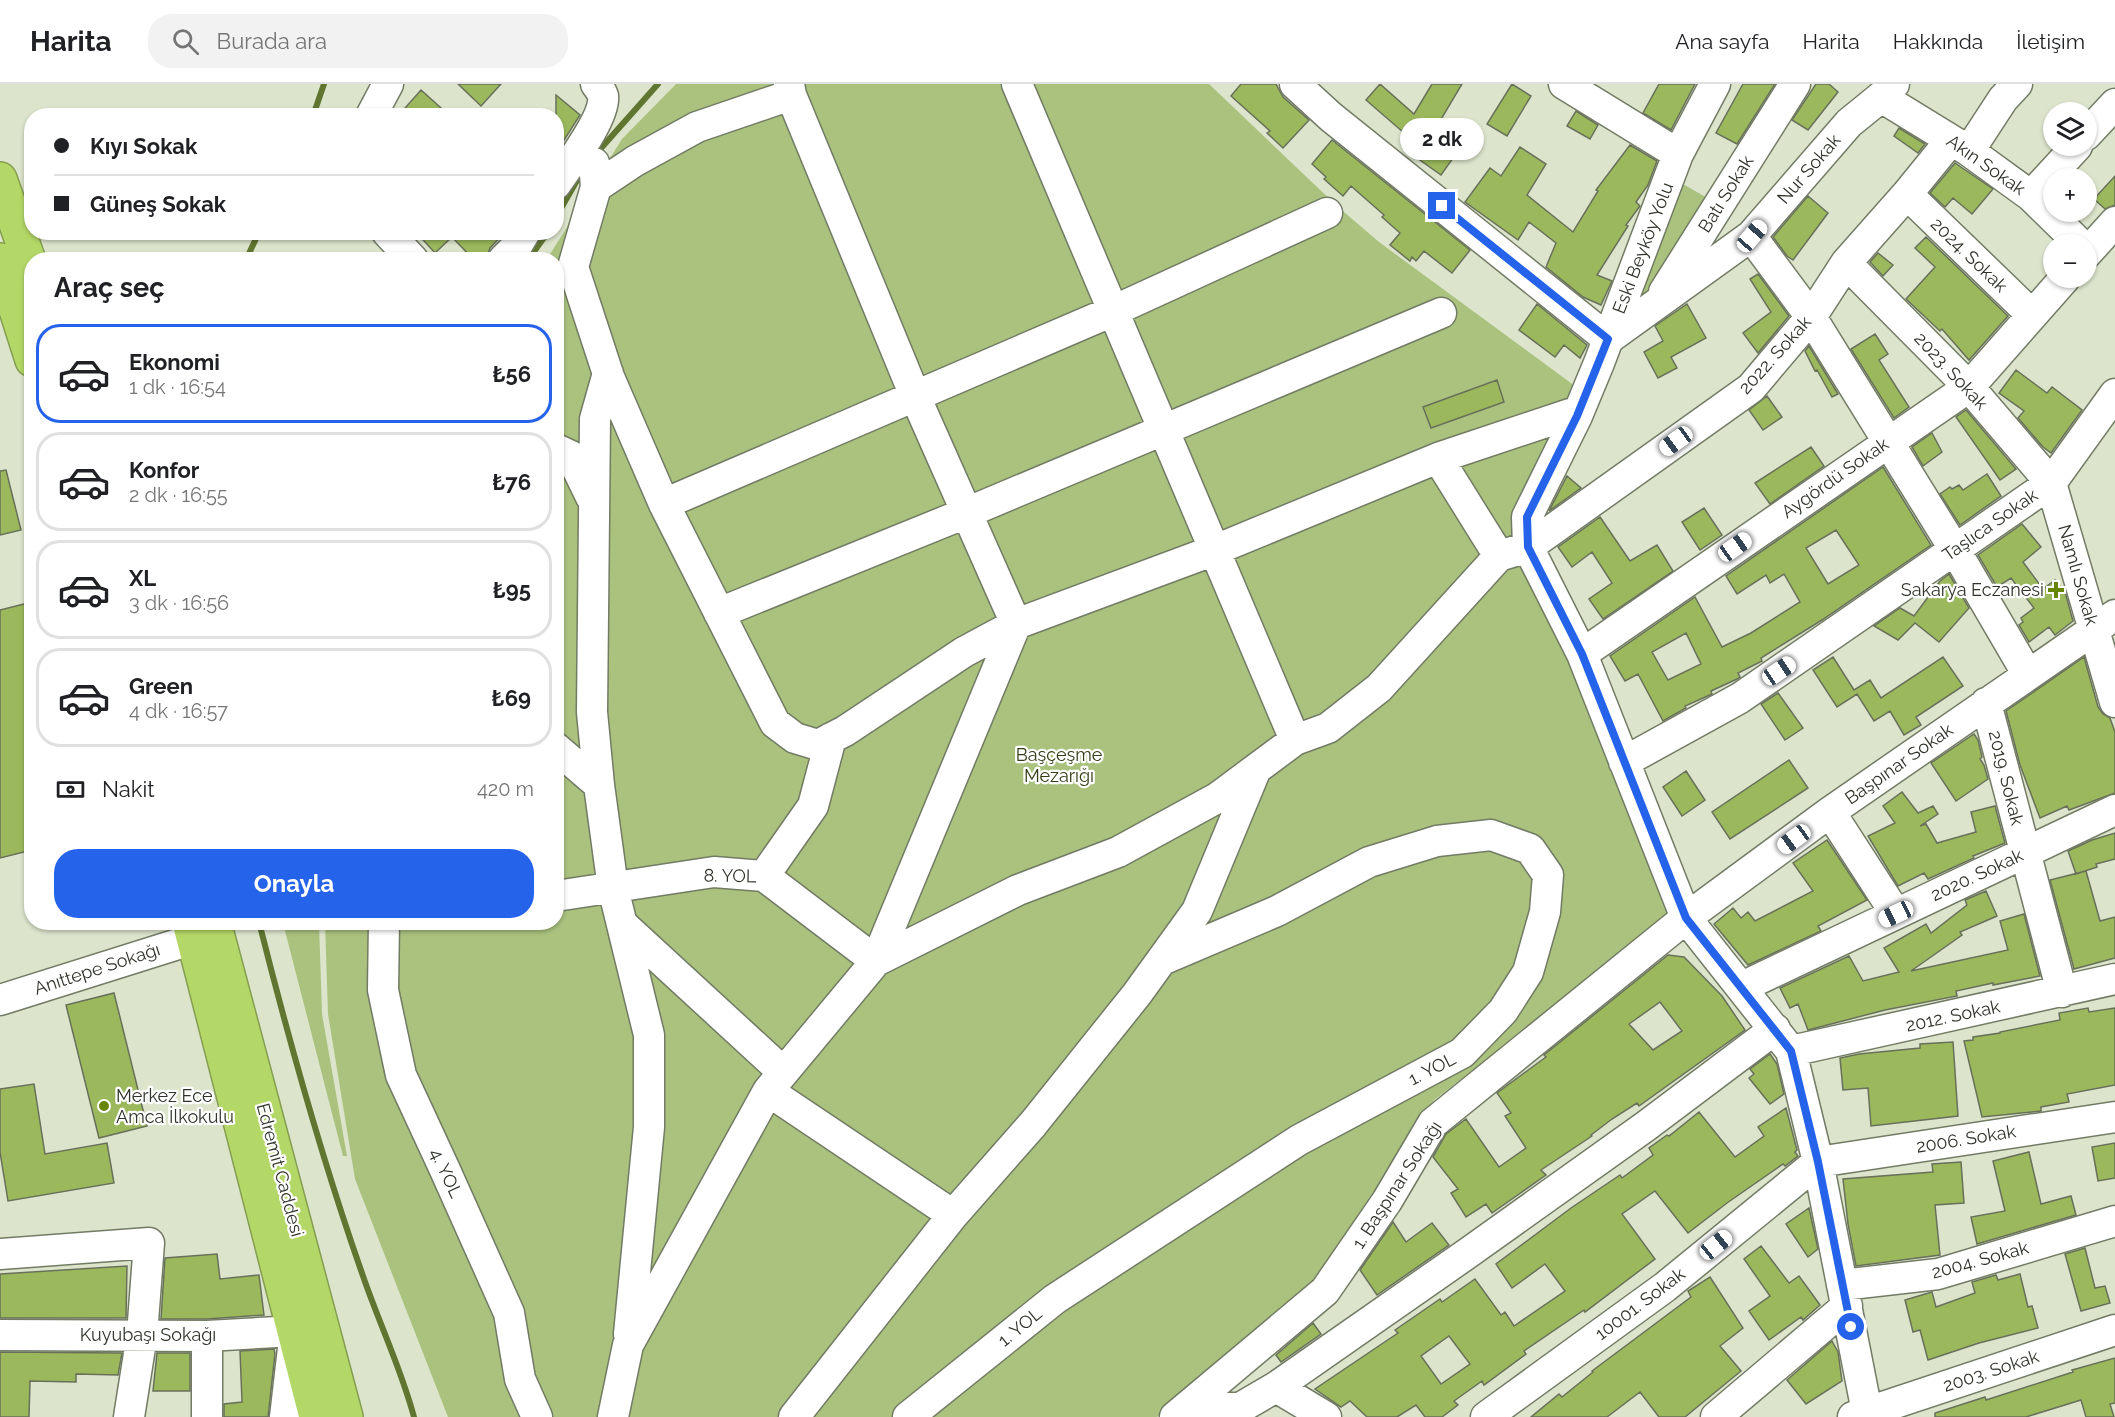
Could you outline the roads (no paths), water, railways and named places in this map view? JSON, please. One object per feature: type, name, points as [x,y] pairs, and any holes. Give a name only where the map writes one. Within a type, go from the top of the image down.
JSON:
[{"type":"highway","points":[[0,179],[26,252]]},
{"type":"highway","points":[[0,260],[24,335]]},
{"type":"highway","name":"Edremit Caddesi","points":[[199,930],[316,1417]]},
{"type":"highway","name":"Edremit Caddesi","points":[[200,930],[346,1417]]},
{"type":"street","points":[[375,108],[388,84]]},
{"type":"street","points":[[564,172],[597,122],[603,104],[603,95],[596,84]]},
{"type":"street","points":[[1017,84],[1296,740]]},
{"type":"street","points":[[1295,84],[1331,117],[1608,339]]},
{"type":"street","points":[[1564,84],[1678,154]]},
{"type":"street","name":"Eski Beyköy Yolu","points":[[1528,547],[1527,517],[1577,416],[1678,154],[1715,84]]},
{"type":"street","name":"Batı Sokak","points":[[1656,304],[1795,84]]},
{"type":"street","name":"2022. Sokak","points":[[1499,556],[1528,547],[1751,388],[1811,317],[1846,263],[1907,195],[1960,145],[2017,84]]},
{"type":"street","points":[[628,1345],[776,1081],[876,962],[1016,624],[915,396],[790,89],[697,128],[635,161],[595,175],[573,267],[608,373],[664,504],[775,723],[795,738],[818,745],[845,731],[964,652],[1016,624],[1215,550],[1438,458],[1570,414]]},
{"type":"street","name":"Nur Sokak","points":[[1608,339],[1752,236],[1849,123],[1888,91]]},
{"type":"street","name":"Akın Sokak","points":[[1888,91],[2031,196],[2069,234]]},
{"type":"street","points":[[2097,123],[2115,104]]},
{"type":"street","points":[[2031,196],[2068,156]]},
{"type":"street","name":"2024. Sokak","points":[[1907,195],[2032,315]]},
{"type":"street","points":[[664,504],[1113,311],[1327,213]]},
{"type":"street","points":[[2097,239],[2115,222]]},
{"type":"street","points":[[1752,236],[1811,317],[1955,550],[2028,675]]},
{"type":"street","points":[[394,240],[406,252]]},
{"type":"street","points":[[511,252],[520,240]]},
{"type":"street","name":"2023. Sokak","points":[[1846,263],[1969,387],[2050,483]]},
{"type":"street","name":"Aygördü Sokak","points":[[1582,654],[1969,387],[2056,288]]},
{"type":"street","points":[[719,613],[966,513],[1441,312]]},
{"type":"street","points":[[608,373],[595,419],[592,712],[599,785],[614,888],[649,1035],[649,1127],[628,1345],[613,1417]]},
{"type":"street","name":"Taşlıca Sokak","points":[[1624,762],[1740,698],[2050,483],[2115,394]]},
{"type":"street","points":[[564,453],[571,456],[594,502]]},
{"type":"street","points":[[876,962],[1018,890],[1118,852],[1217,798],[1296,740],[1328,728],[1379,688],[1499,556],[1438,458]]},
{"type":"street","name":"Namlı Sokak","points":[[2050,483],[2104,622],[2115,702]]},
{"type":"street","points":[[1528,547],[1582,654],[1686,918],[1783,1040],[1818,1162],[1845,1296],[1863,1415]]},
{"type":"street","name":"Başpınar Sokak","points":[[1686,918],[1830,813],[2104,622]]},
{"type":"street","name":"2019. Sokak","points":[[1986,703],[2062,992]]},
{"type":"street","points":[[764,876],[813,806],[831,738]]},
{"type":"street","points":[[564,755],[599,785]]},
{"type":"street","points":[[794,1417],[953,1215],[1033,1124],[1137,994],[1197,912],[1256,769]]},
{"type":"street","name":"2020. Sokak","points":[[1742,987],[2115,810]]},
{"type":"street","points":[[1830,813],[1896,914]]},
{"type":"street","name":"1. YOL","points":[[908,1417],[1055,1299],[1299,1140],[1462,1053],[1503,1011],[1528,972],[1545,912],[1548,875],[1530,849],[1491,835],[1437,841],[1369,862],[1277,911],[1162,960]]},
{"type":"street","name":"8. YOL","points":[[564,895],[714,872],[764,876],[876,962]]},
{"type":"street","name":"1. Başpınar Sokağı","points":[[1184,1414],[1325,1291],[1388,1201],[1433,1123],[1686,918]]},
{"type":"street","points":[[622,924],[776,1081],[953,1215]]},
{"type":"street","name":"Anıttepe Sokağı","points":[[0,1000],[193,930]]},
{"type":"street","name":"4. YOL","points":[[384,930],[383,990],[401,1075],[508,1313],[520,1379],[537,1417]]},
{"type":"street","name":"2012. Sokak","points":[[1783,1040],[2062,992],[2115,979]]},
{"type":"street","points":[[1184,1414],[1240,1408],[1276,1387],[1646,1126],[1783,1040]]},
{"type":"street","name":"2006. Sokak","points":[[1818,1162],[2115,1117]]},
{"type":"street","name":"10001. Sokak","points":[[1486,1417],[1665,1287],[1818,1162]]},
{"type":"street","name":"2004. Sokak","points":[[1845,1296],[1938,1274],[2115,1221]]},
{"type":"street","points":[[0,1254],[149,1243],[142,1335],[129,1417]]},
{"type":"street","points":[[1716,1417],[1845,1296]]},
{"type":"street","name":"2003. Sokak","points":[[1863,1415],[2115,1330]]},
{"type":"street","points":[[285,1417],[295,1331]]},
{"type":"street","name":"Kuyubaşı Sokağı","points":[[0,1335],[207,1336],[295,1331]]},
{"type":"street","points":[[207,1336],[207,1417]]},
{"type":"street","points":[[1276,1387],[1326,1417]]},
{"type":"waterway","points":[[316,108],[324,84]]},
{"type":"waterway","points":[[595,155],[658,84]]},
{"type":"waterway","points":[[564,203],[583,170]]},
{"type":"waterway","points":[[250,252],[255,240]]},
{"type":"waterway","points":[[534,252],[542,240]]},
{"type":"waterway","points":[[261,930],[320,1144],[369,1294],[403,1381],[414,1417]]},
{"type":"place","name":"Sakarya Eczanesi","points":[[2056,590]]},
{"type":"place","name":"Merkez Ece Amca İlkokulu","points":[[104,1106]]},
{"type":"park label","name":"Başçeşme Mezarığı","points":[[1059,765]]}]
